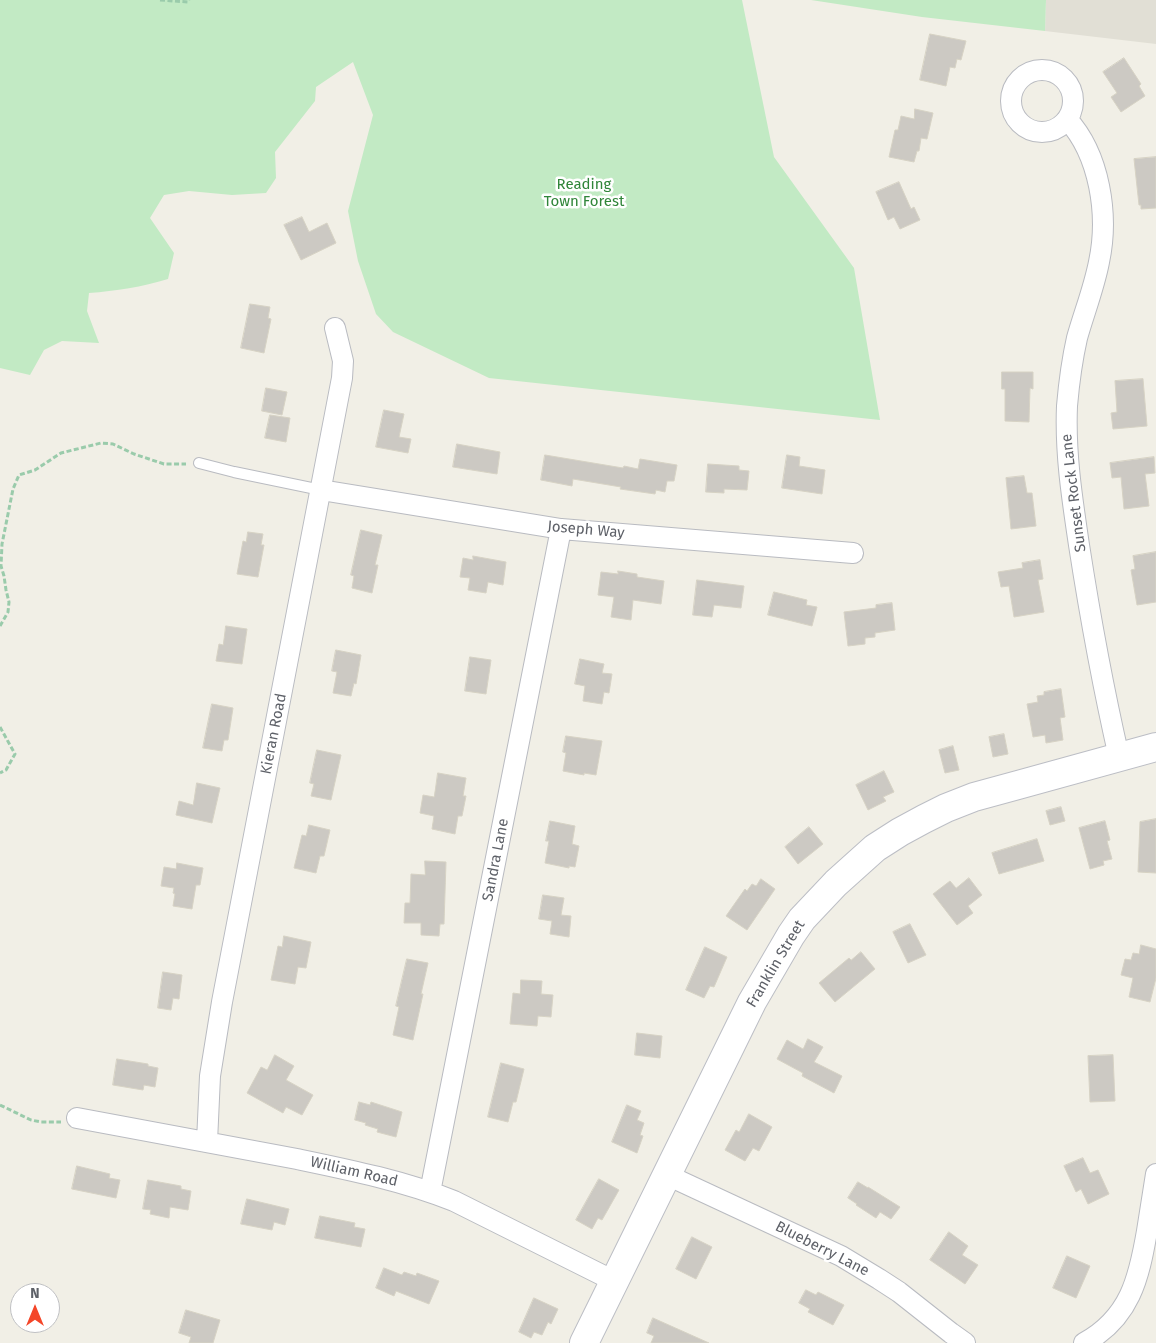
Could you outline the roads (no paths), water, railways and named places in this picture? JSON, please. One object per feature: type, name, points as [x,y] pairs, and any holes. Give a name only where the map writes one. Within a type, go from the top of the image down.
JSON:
[{"type":"main road","name":"Franklin Street","points":[[584,1343],[768,972],[802,919],[836,883],[875,848],[900,832],[946,808],[983,795],[1156,747]]},
{"type":"street","name":"Sunset Rock Lane","points":[[1067,119],[1077,131],[1090,158],[1100,191],[1102,208],[1103,227],[1099,261],[1077,340],[1071,372],[1067,404],[1067,453],[1088,600],[1106,702],[1119,757]]},
{"type":"street","name":"Kieran Road","points":[[207,1142],[210,1076],[222,1002],[343,372],[342,355],[334,328]]},
{"type":"street","name":"Joseph Way","points":[[321,490],[561,529],[853,553]]},
{"type":"street","name":"Sandra Lane","points":[[430,1192],[561,529]]},
{"type":"street","name":"William Road","points":[[76,1118],[332,1167],[379,1177],[430,1192],[478,1212],[614,1281]]},
{"type":"street","points":[[1084,1343],[1102,1330],[1114,1318],[1124,1306],[1132,1291],[1142,1260],[1156,1174]]},
{"type":"street","name":"Blueberry Lane","points":[[667,1175],[841,1256],[899,1292],[965,1343]]},
{"type":"lane","points":[[199,463],[321,490]]},
{"type":"park label","name":"Reading Town Forest","points":[[584,194]]}]
